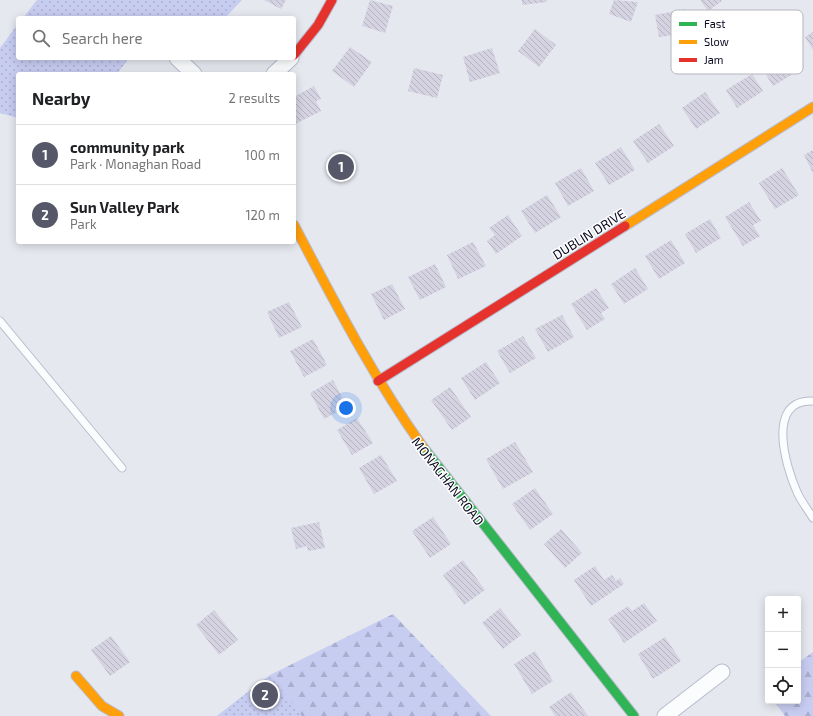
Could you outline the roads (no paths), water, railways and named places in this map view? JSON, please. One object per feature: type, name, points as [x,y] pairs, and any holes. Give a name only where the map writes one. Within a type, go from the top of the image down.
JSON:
[{"type":"street","points":[[296,52],[318,25],[332,0]]},
{"type":"street","points":[[179,60],[192,72]]},
{"type":"street","points":[[276,72],[289,60]]},
{"type":"street","name":"DUBLIN DRIVE","points":[[378,381],[749,149],[813,107]]},
{"type":"street","name":"MONAGHAN ROAD","points":[[296,229],[378,381],[407,427],[634,716]]},
{"type":"street","points":[[665,716],[722,672]]},
{"type":"street","points":[[76,676],[102,706],[119,716]]},
{"type":"lane","points":[[0,321],[122,468]]},
{"type":"lane","points":[[813,401],[801,402],[793,407],[786,414],[782,425],[787,464],[798,493],[813,518]]},
{"type":"place","name":"community park","points":[[341,167]]},
{"type":"place","name":"Sun Valley Park","points":[[265,695]]}]
